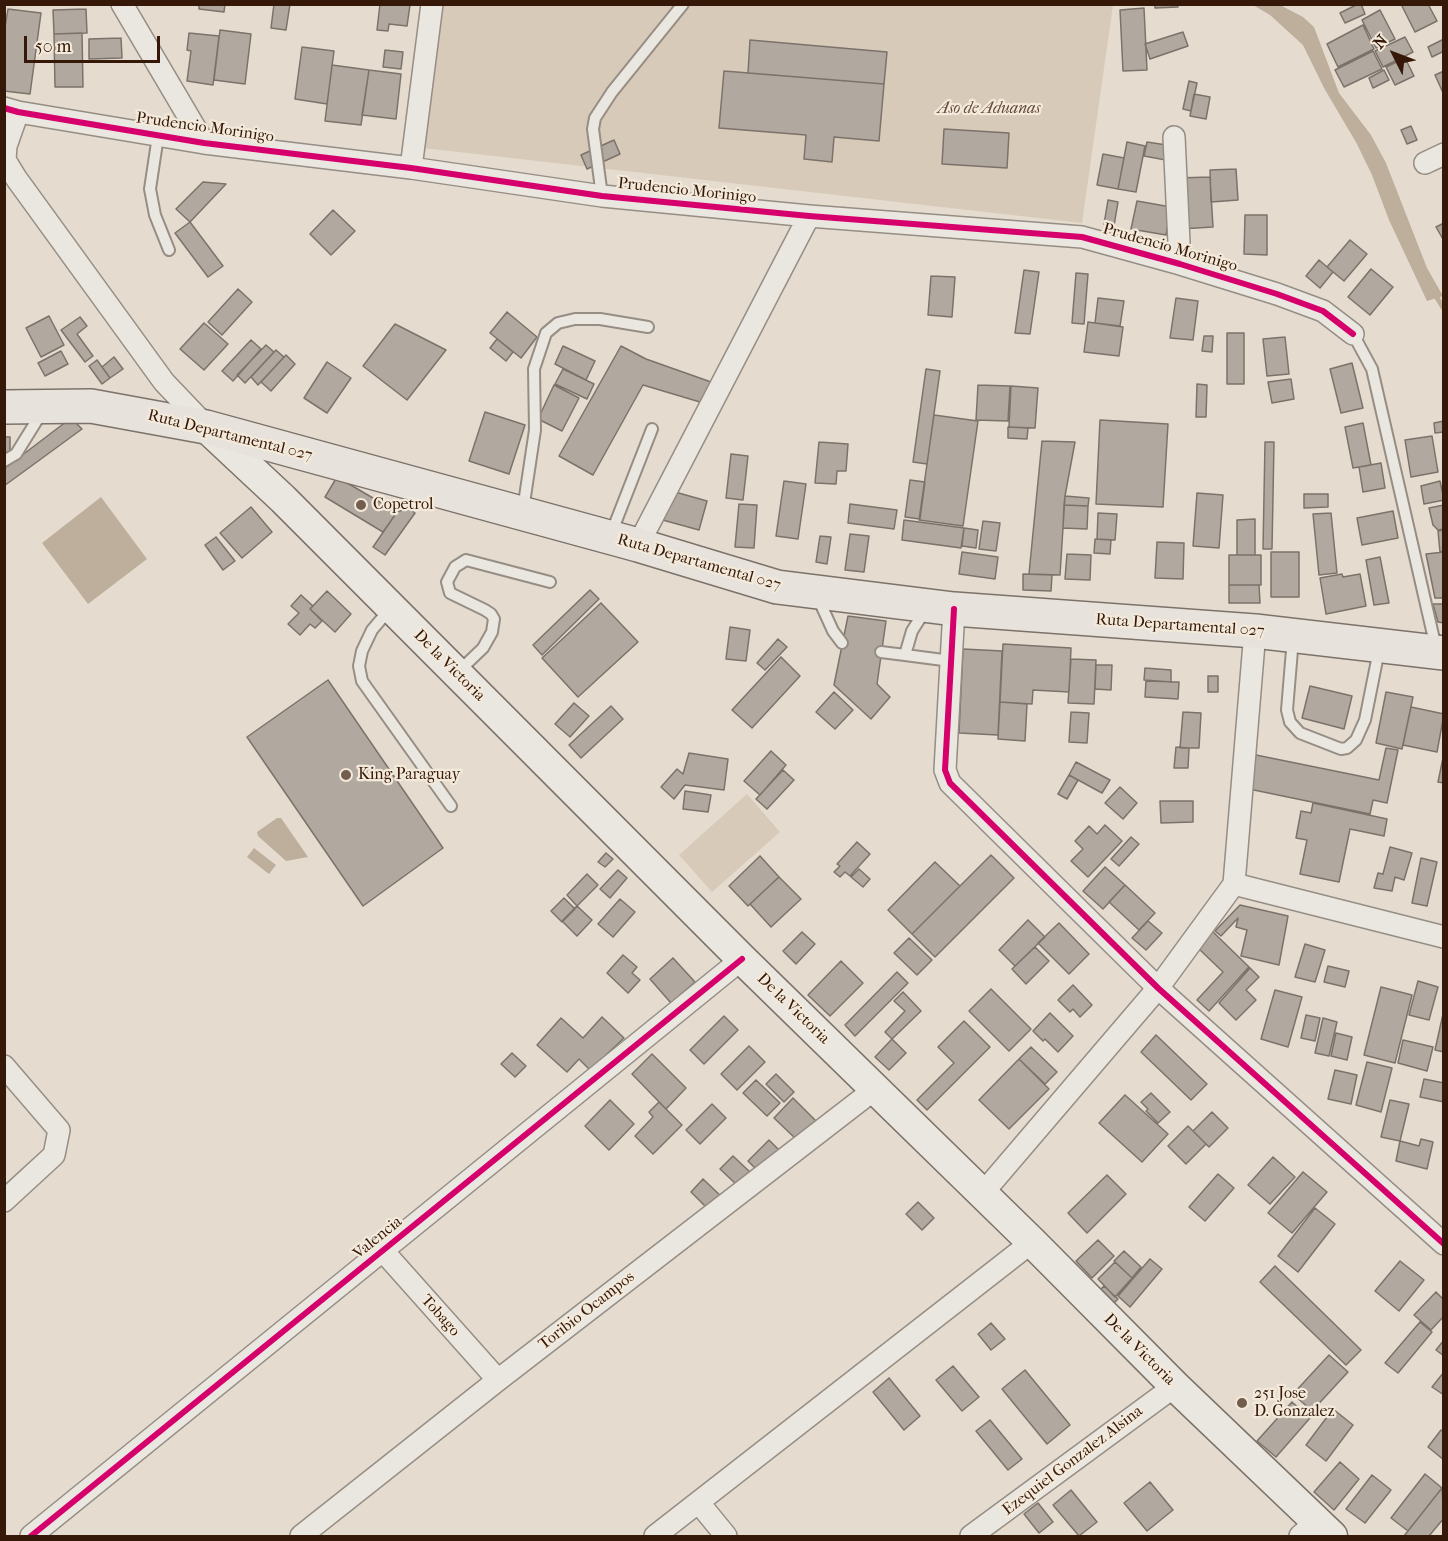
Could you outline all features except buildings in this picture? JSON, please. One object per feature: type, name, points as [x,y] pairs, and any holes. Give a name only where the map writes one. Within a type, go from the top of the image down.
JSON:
[{"type":"main road","name":"Ruta Departamental 027","points":[[4,407],[91,406],[206,427],[623,541],[777,587],[941,608],[1255,631],[1440,652]]},
{"type":"main road","name":"De la Victoria","points":[[206,427],[283,499],[742,959],[1032,1242],[1316,1532]]},
{"type":"street","points":[[122,4],[204,143]]},
{"type":"street","points":[[411,168],[432,4]]},
{"type":"street","points":[[11,110],[5,160],[164,382],[206,427]]},
{"type":"street","name":"Prudencio Morinigo","points":[[11,110],[204,143],[411,168],[602,196],[809,216],[1082,237],[1277,294],[1323,311],[1353,334]]},
{"type":"street","points":[[1174,137],[1180,264]]},
{"type":"street","points":[[623,541],[809,216]]},
{"type":"street","points":[[941,608],[951,661],[945,770],[950,783],[1158,988],[1443,1244]]},
{"type":"street","points":[[982,1194],[1158,988],[1234,884],[1255,631]]},
{"type":"street","points":[[1234,884],[1443,937]]},
{"type":"street","name":"Valencia","points":[[42,1533],[383,1251],[742,959]]},
{"type":"street","points":[[4,1066],[59,1130],[54,1155],[4,1201]]},
{"type":"street","name":"Toribio Ocampos","points":[[301,1536],[498,1380],[875,1089]]},
{"type":"street","points":[[655,1536],[1032,1242]]},
{"type":"street","name":"Tobago","points":[[383,1251],[498,1380]]},
{"type":"street","name":"Ezequiel Gonzalez Alsina","points":[[971,1536],[1175,1386]]},
{"type":"street","points":[[699,1503],[726,1536]]},
{"type":"lane","points":[[602,196],[593,129],[596,118],[612,92],[683,4]]},
{"type":"lane","points":[[158,136],[150,189],[155,215],[169,250]]},
{"type":"lane","points":[[522,514],[535,430],[534,369],[546,333],[558,323],[575,319],[600,319],[648,327]]},
{"type":"lane","name":"Prudencio Morinigo","points":[[1353,334],[1372,369],[1440,652]]},
{"type":"lane","points":[[4,461],[16,454],[46,407]]},
{"type":"lane","points":[[623,541],[652,429]]},
{"type":"lane","points":[[457,674],[483,648],[492,633],[494,619],[485,610],[450,593],[447,586],[448,578],[455,567],[466,560],[550,582]]},
{"type":"lane","points":[[815,592],[833,631],[842,643]]},
{"type":"lane","points":[[391,608],[372,630],[362,651],[360,666],[362,681],[451,806]]},
{"type":"lane","points":[[906,655],[912,631],[941,608]]},
{"type":"lane","points":[[1294,635],[1287,710],[1290,722],[1300,733],[1341,749],[1347,748],[1356,740],[1365,720],[1380,645]]},
{"type":"lane","points":[[881,652],[951,661]]},
{"type":"green space","name":"Aso de Aduanas","points":[[438,5],[1113,5],[1082,223],[423,148]]},
{"type":"green space","points":[[747,794],[780,832],[712,892],[679,855]]},
{"type":"shaded area","points":[[1253,5],[1280,5],[1303,17],[1314,27],[1339,93],[1371,135],[1386,163],[1427,268],[1443,296],[1427,301],[1357,144],[1324,88],[1303,45],[1270,15]]},
{"type":"shaded area","points":[[101,497],[147,559],[88,604],[42,543]]},
{"type":"shaded area","points":[[277,818],[281,818],[308,857],[286,861],[258,836],[257,832]]},
{"type":"shaded area","points":[[254,848],[276,865],[269,874],[247,857]]},
{"type":"waterway","points":[[1434,293],[1444,309]]},
{"type":"cycle path","points":[[4,108],[204,143],[411,168],[602,196],[809,216],[1082,237],[1277,294],[1323,311],[1353,334]]},
{"type":"cycle path","points":[[954,609],[945,770],[950,783],[1158,988],[1444,1244]]},
{"type":"cycle path","points":[[31,1536],[742,959]]},
{"type":"place","name":"Copetrol","points":[[361,505]]},
{"type":"place","name":"King Paraguay","points":[[346,775]]},
{"type":"place","name":"251 Jose D. Gonzalez","points":[[1242,1403]]}]
